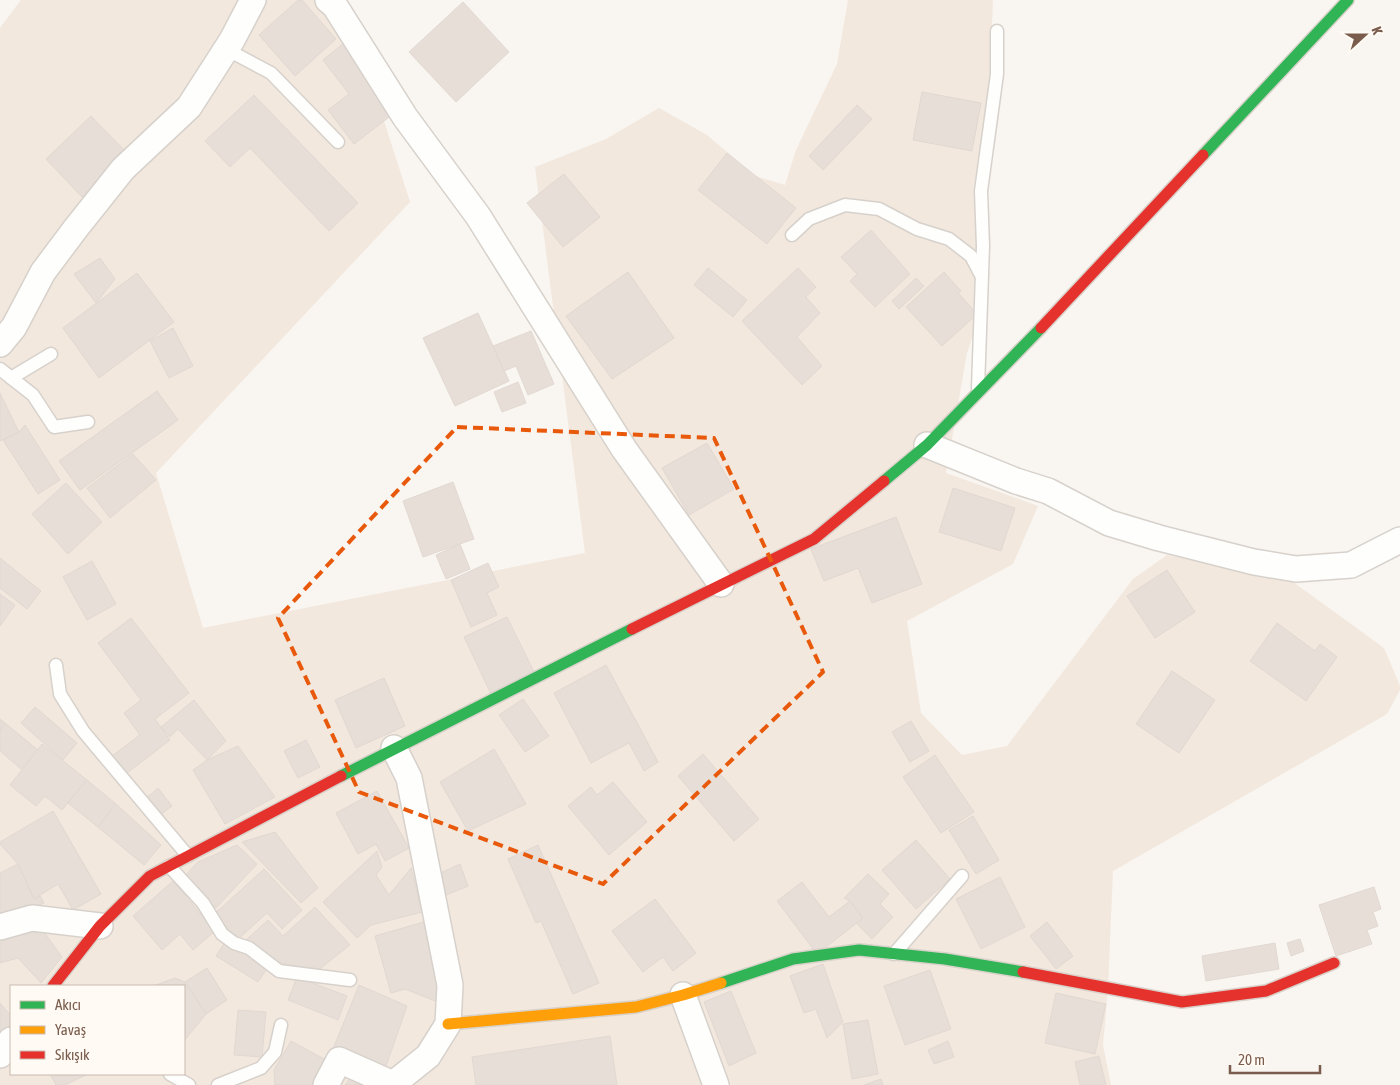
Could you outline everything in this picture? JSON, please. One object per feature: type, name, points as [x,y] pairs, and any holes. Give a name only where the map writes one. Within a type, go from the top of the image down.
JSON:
[{"type":"street","points":[[0,344],[14,327],[43,272],[123,169],[189,107],[226,49],[253,0]]},
{"type":"street","points":[[328,0],[335,6],[405,117],[478,216],[624,449],[722,584]]},
{"type":"street","points":[[59,985],[100,926],[150,876],[394,748],[814,540],[927,445],[1061,308],[1348,0]]},
{"type":"street","points":[[927,445],[1016,481],[1048,491],[1109,523],[1254,562],[1296,569],[1351,565],[1400,540]]},
{"type":"street","points":[[326,1085],[339,1060],[393,1084],[428,1056],[448,1024],[450,985],[409,778],[394,748]]},
{"type":"street","points":[[0,928],[32,918],[100,926]]},
{"type":"street","points":[[448,1024],[636,1007],[683,996],[794,959],[859,950],[945,960],[1021,972],[1182,1002],[1266,990],[1334,963]]},
{"type":"street","points":[[683,996],[716,1085]]},
{"type":"street","points":[[0,1055],[10,1041]]},
{"type":"lane","points":[[978,393],[982,277],[981,191],[997,74],[997,31]]},
{"type":"lane","points":[[226,49],[271,72],[338,142]]},
{"type":"lane","points":[[792,236],[809,219],[845,205],[879,209],[917,229],[948,240],[971,256],[982,277]]},
{"type":"lane","points":[[12,378],[52,354]]},
{"type":"lane","points":[[0,369],[33,395],[54,427],[88,422]]},
{"type":"lane","points":[[56,665],[60,694],[83,731],[188,856]]},
{"type":"lane","points":[[169,866],[203,903],[222,934],[234,943],[249,948],[280,971],[350,980]]},
{"type":"lane","points":[[894,954],[962,876]]},
{"type":"lane","points":[[218,1085],[262,1068],[275,1052],[281,1025]]},
{"type":"lane","points":[[172,1075],[189,1085]]},
{"type":"highlighted area","points":[[457,427],[714,438],[823,672],[603,884],[359,792],[278,618]]},
{"type":"shaded area","points":[[21,0],[345,0],[410,202],[156,473],[203,628],[585,553],[535,167],[606,139],[659,108],[707,135],[755,176],[785,185],[796,150],[837,64],[848,0],[993,0],[990,77],[974,187],[980,314],[967,353],[946,473],[1038,506],[1013,564],[907,621],[921,713],[962,755],[1007,746],[1133,579],[1167,555],[1289,579],[1384,648],[1400,686],[1400,690],[1387,714],[1113,871],[1108,988],[1103,1045],[1111,1085],[0,1085],[0,28]]},
{"type":"building","points":[[298,0],[302,0],[336,39],[295,76],[259,35]]},
{"type":"building","points":[[463,2],[509,52],[456,102],[409,52]]},
{"type":"building","points":[[344,43],[397,111],[354,144],[328,110],[349,94],[323,60]]},
{"type":"building","points":[[922,92],[981,103],[972,151],[913,140]]},
{"type":"building","points":[[254,95],[358,203],[329,231],[250,148],[230,167],[205,141]]},
{"type":"building","points":[[857,105],[872,119],[823,170],[809,156]]},
{"type":"building","points":[[91,116],[127,153],[82,197],[46,159]]},
{"type":"building","points":[[727,153],[796,208],[767,244],[698,190]]},
{"type":"building","points":[[564,174],[600,217],[563,247],[527,203]]},
{"type":"building","points":[[871,230],[910,274],[875,307],[850,281],[857,274],[841,257]]},
{"type":"building","points":[[100,258],[115,279],[96,303],[74,274]]},
{"type":"building","points":[[708,268],[747,300],[733,317],[694,285]]},
{"type":"building","points":[[798,268],[816,287],[806,297],[820,313],[797,337],[822,366],[802,385],[742,321]]},
{"type":"building","points":[[628,272],[674,338],[612,379],[566,316]]},
{"type":"building","points":[[944,272],[961,291],[958,293],[977,314],[942,346],[906,307]]},
{"type":"building","points":[[137,273],[174,322],[99,378],[63,328]]},
{"type":"building","points":[[916,278],[924,286],[899,309],[892,301]]},
{"type":"building","points":[[478,313],[509,381],[455,406],[423,338]]},
{"type":"building","points":[[173,328],[193,366],[169,378],[150,341]]},
{"type":"building","points":[[531,331],[554,384],[528,395],[516,366],[504,371],[493,346]]},
{"type":"building","points":[[518,382],[526,403],[502,412],[494,392]]},
{"type":"building","points":[[157,391],[178,420],[80,490],[59,461]]},
{"type":"building","points":[[0,393],[19,432],[0,441]]},
{"type":"building","points":[[25,425],[60,480],[38,494],[3,440],[19,432]]},
{"type":"building","points":[[707,443],[734,489],[689,515],[662,468]]},
{"type":"building","points":[[133,454],[156,480],[110,518],[87,488]]},
{"type":"building","points":[[453,482],[474,539],[423,557],[403,501]]},
{"type":"building","points":[[66,483],[102,522],[68,554],[32,514]]},
{"type":"building","points":[[953,488],[1015,508],[1001,551],[939,532]]},
{"type":"building","points":[[896,517],[922,584],[872,603],[858,568],[824,581],[811,549]]},
{"type":"building","points":[[460,544],[470,569],[446,579],[436,555]]},
{"type":"building","points":[[0,558],[41,591],[27,609],[0,588]]},
{"type":"building","points":[[92,561],[116,604],[87,620],[63,577]]},
{"type":"building","points":[[488,563],[499,587],[487,593],[497,615],[471,627],[451,580]]},
{"type":"building","points":[[1167,570],[1195,612],[1155,638],[1127,596]]},
{"type":"building","points":[[0,594],[15,605],[0,626]]},
{"type":"building","points":[[507,617],[534,672],[492,696],[464,637]]},
{"type":"building","points":[[131,618],[189,693],[155,719],[170,740],[122,777],[108,759],[140,735],[124,713],[141,700],[98,643]]},
{"type":"building","points":[[1277,623],[1315,651],[1320,644],[1337,657],[1306,701],[1250,661]]},
{"type":"building","points":[[606,665],[658,762],[644,771],[629,743],[591,763],[554,693]]},
{"type":"building","points":[[1172,671],[1215,700],[1179,753],[1136,724]]},
{"type":"building","points":[[384,678],[405,726],[356,748],[335,700]]},
{"type":"building","points":[[523,699],[549,736],[525,752],[499,715]]},
{"type":"building","points":[[194,700],[226,741],[207,760],[178,729],[170,737],[161,727]]},
{"type":"building","points":[[35,707],[77,743],[63,760],[21,723]]},
{"type":"building","points":[[0,719],[5,723],[0,731]]},
{"type":"building","points":[[911,721],[929,751],[910,762],[892,732]]},
{"type":"building","points":[[5,723],[38,750],[21,769],[0,751],[0,731]]},
{"type":"building","points":[[306,740],[320,767],[298,778],[284,751]]},
{"type":"building","points":[[42,744],[87,780],[62,810],[45,796],[36,806],[10,785]]},
{"type":"building","points":[[238,746],[275,797],[225,824],[193,770],[207,760]]},
{"type":"building","points":[[494,749],[526,804],[468,831],[440,782]]},
{"type":"building","points":[[703,754],[759,819],[734,841],[678,776]]},
{"type":"building","points":[[935,755],[974,812],[941,833],[903,777]]},
{"type":"building","points":[[87,780],[116,804],[98,827],[68,803]]},
{"type":"building","points":[[613,782],[647,822],[609,855],[568,806],[591,787],[597,795]]},
{"type":"building","points":[[158,788],[172,806],[159,816],[145,799]]},
{"type":"building","points":[[377,791],[409,848],[385,861],[376,844],[358,854],[336,813]]},
{"type":"building","points":[[116,804],[161,845],[144,865],[98,827]]},
{"type":"building","points":[[53,811],[101,894],[73,910],[58,884],[34,899],[18,864],[0,844],[0,842]]},
{"type":"building","points":[[973,816],[999,860],[976,874],[949,830]]},
{"type":"building","points":[[275,832],[318,888],[301,903],[242,842]]},
{"type":"building","points":[[916,840],[950,879],[916,909],[882,870]]},
{"type":"building","points":[[237,845],[257,864],[216,908],[184,877],[198,862]]},
{"type":"building","points":[[538,845],[599,983],[573,994],[541,921],[536,923],[508,859]]},
{"type":"building","points":[[377,851],[382,867],[376,875],[389,895],[411,868],[422,912],[371,925],[357,938],[323,902]]},
{"type":"building","points":[[18,864],[34,899],[40,896],[44,903],[2,922],[0,917],[0,873]]},
{"type":"building","points":[[460,864],[468,886],[444,896],[436,875]]},
{"type":"building","points":[[264,869],[302,910],[282,929],[267,913],[236,941],[212,916]]},
{"type":"building","points":[[868,874],[889,894],[880,904],[893,917],[872,939],[856,923],[863,918],[850,901],[844,898]]},
{"type":"building","points":[[1000,877],[1025,927],[981,949],[956,899]]},
{"type":"building","points":[[173,881],[215,931],[193,950],[180,934],[162,950],[133,916]]},
{"type":"building","points":[[802,882],[829,917],[850,901],[863,918],[817,954],[777,901]]},
{"type":"building","points":[[1374,887],[1381,909],[1373,912],[1378,926],[1367,930],[1372,944],[1336,956],[1319,905]]},
{"type":"building","points":[[655,899],[696,953],[673,971],[663,957],[643,972],[612,931]]},
{"type":"building","points":[[315,907],[350,945],[317,971],[278,962],[246,940],[268,920],[283,936]]},
{"type":"building","points":[[424,922],[441,980],[440,1003],[405,989],[391,993],[375,936]]},
{"type":"building","points":[[1047,922],[1073,956],[1056,969],[1030,936]]},
{"type":"building","points":[[39,925],[62,957],[41,983],[18,958],[0,963],[0,937]]},
{"type":"building","points":[[1300,939],[1304,951],[1291,956],[1287,943]]},
{"type":"building","points":[[225,942],[268,967],[258,982],[216,956]]},
{"type":"building","points":[[1275,943],[1279,969],[1206,981],[1202,956]]},
{"type":"building","points":[[823,964],[843,1022],[827,1038],[816,1009],[804,1013],[790,976]]},
{"type":"building","points":[[207,968],[227,1000],[206,1014],[185,982]]},
{"type":"building","points":[[930,970],[951,1029],[905,1045],[884,986]]},
{"type":"building","points":[[297,977],[347,996],[338,1020],[288,1000]]},
{"type":"building","points":[[175,978],[185,982],[206,1014],[185,1040],[185,985],[156,985]]},
{"type":"building","points":[[359,985],[407,1006],[385,1069],[333,1049]]},
{"type":"building","points":[[731,991],[756,1053],[729,1066],[704,1002]]},
{"type":"building","points":[[1056,993],[1106,1004],[1095,1054],[1045,1043]]},
{"type":"building","points":[[0,1003],[10,1015],[10,1025],[0,1038]]},
{"type":"building","points":[[238,1010],[266,1012],[262,1057],[234,1055]]},
{"type":"building","points":[[868,1020],[878,1074],[852,1079],[843,1024]]},
{"type":"building","points":[[610,1036],[617,1085],[476,1085],[472,1057]]},
{"type":"building","points":[[291,1041],[326,1060],[311,1085],[275,1085],[274,1070]]},
{"type":"building","points":[[948,1041],[954,1057],[934,1064],[928,1050]]},
{"type":"building","points":[[1099,1056],[1106,1085],[1080,1085],[1075,1062]]},
{"type":"building","points":[[51,1075],[86,1075],[65,1085],[56,1085]]},
{"type":"building","points":[[353,1075],[365,1085],[345,1085]]},
{"type":"building","points":[[881,1079],[883,1085],[864,1085]]},
{"type":"traffic: fast","points":[[1203,155],[1348,0]]},
{"type":"traffic: fast","points":[[884,481],[927,445],[1041,328]]},
{"type":"traffic: fast","points":[[341,776],[632,629]]},
{"type":"traffic: fast","points":[[721,983],[793,959],[859,950],[945,959],[1023,972]]},
{"type":"traffic: slow","points":[[448,1024],[636,1007],[721,983]]},
{"type":"traffic: jam","points":[[1041,328],[1203,155]]},
{"type":"traffic: jam","points":[[632,629],[814,539],[884,481]]},
{"type":"traffic: jam","points":[[54,985],[100,926],[150,876],[341,776]]},
{"type":"traffic: jam","points":[[1023,972],[1182,1002],[1266,991],[1334,963]]}]
